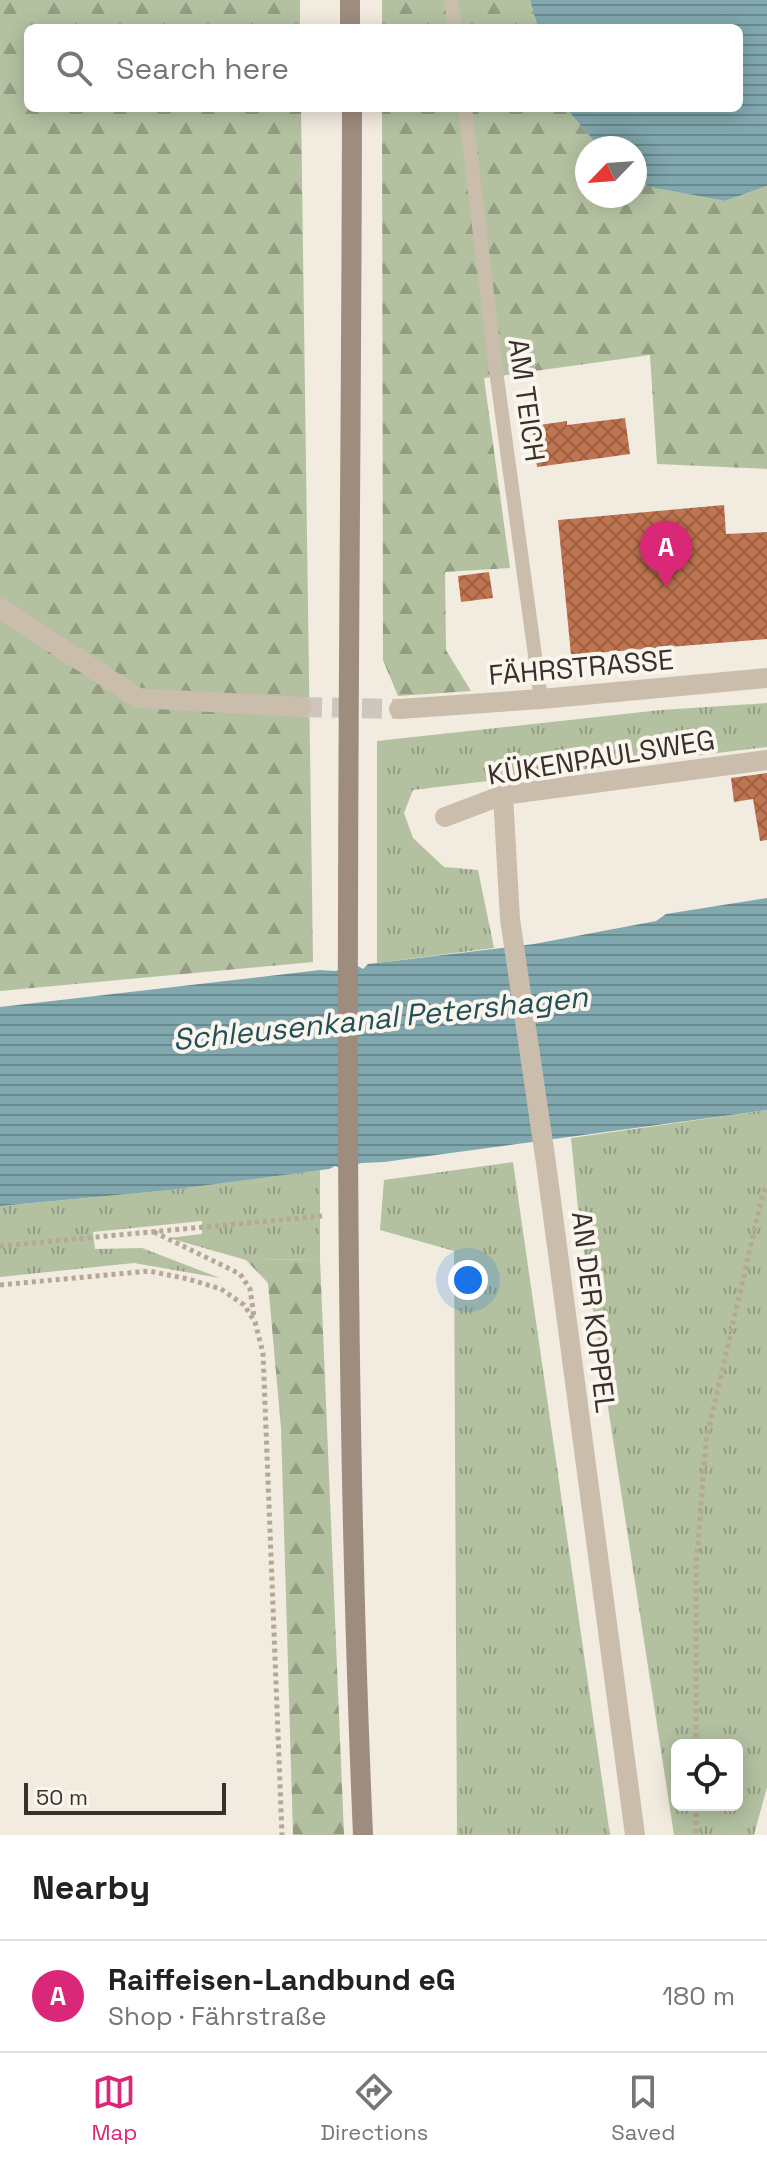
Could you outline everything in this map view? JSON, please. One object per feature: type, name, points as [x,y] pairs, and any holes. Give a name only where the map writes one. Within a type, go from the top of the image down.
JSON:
[{"type":"main road","points":[[350,0],[350,24]]},
{"type":"main road","points":[[352,112],[350,1269],[363,1835]]},
{"type":"street","points":[[0,608],[138,698],[302,707]]},
{"type":"street","name":"FÄHRSTRASSE","points":[[399,709],[767,678]]},
{"type":"street","name":"KÜKENPAULSWEG","points":[[445,817],[503,795],[767,760]]},
{"type":"street","name":"AN DER KOPPEL","points":[[503,795],[510,919],[546,1163],[635,1835]]},
{"type":"lane","points":[[451,0],[454,24]]},
{"type":"lane","name":"AM TEICH","points":[[465,112],[495,363],[541,699]]},
{"type":"path","points":[[696,1739],[696,1568],[706,1441],[767,1185]]},
{"type":"path","points":[[0,1246],[322,1216]]},
{"type":"path","points":[[153,1232],[240,1274],[250,1289],[263,1353],[282,1835]]},
{"type":"path","points":[[0,1285],[149,1271],[221,1289],[244,1305],[255,1322]]},
{"type":"path","points":[[696,1811],[696,1835]]},
{"type":"green space","points":[[0,0],[300,0],[300,24],[24,24],[24,112],[301,112],[313,962],[0,991]]},
{"type":"green space","points":[[382,0],[530,0],[537,24],[382,24]]},
{"type":"green space","points":[[382,112],[569,112],[590,136],[575,136],[575,208],[647,208],[647,184],[725,201],[767,186],[767,469],[657,464],[650,355],[484,378],[510,568],[445,572],[446,650],[471,691],[398,696],[383,660]]},
{"type":"green space","points":[[767,703],[767,747],[413,790],[404,813],[413,838],[444,867],[478,870],[494,948],[377,963],[377,741],[661,710]]},
{"type":"green space","points":[[767,1110],[767,1787],[754,1835],[674,1835],[579,1219],[571,1138]]},
{"type":"green space","points":[[513,1162],[610,1835],[457,1835],[454,1251],[380,1230],[384,1180]]},
{"type":"green space","points":[[320,1170],[320,1259],[246,1260],[169,1238],[202,1234],[202,1221],[93,1232],[95,1249],[142,1248],[220,1278],[134,1263],[0,1277],[0,1206],[171,1190]]},
{"type":"green space","points":[[320,1259],[344,1835],[293,1835],[281,1428],[268,1283],[246,1260]]},
{"type":"water","points":[[530,0],[767,0],[767,186],[725,201],[650,187],[647,185],[647,136],[590,136],[569,112],[743,112],[743,24],[537,24]]},
{"type":"water","name":"Schleusenkanal Petershagen","points":[[767,898],[767,1110],[171,1190],[0,1206],[0,1007],[358,966],[363,969],[368,964],[534,944],[656,921],[666,914]]},
{"type":"building","points":[[625,418],[630,454],[537,467],[532,426]]},
{"type":"building","points":[[724,505],[726,534],[767,532],[767,639],[571,655],[558,520]]},
{"type":"building","points":[[489,572],[493,598],[461,602],[458,576]]},
{"type":"building","points":[[767,773],[767,840],[760,841],[753,799],[734,802],[731,778]]},
{"type":"tunnel","points":[[302,707],[399,709]]},
{"type":"place","name":"Raiffeisen-Landbund eG","points":[[666,587]]}]
